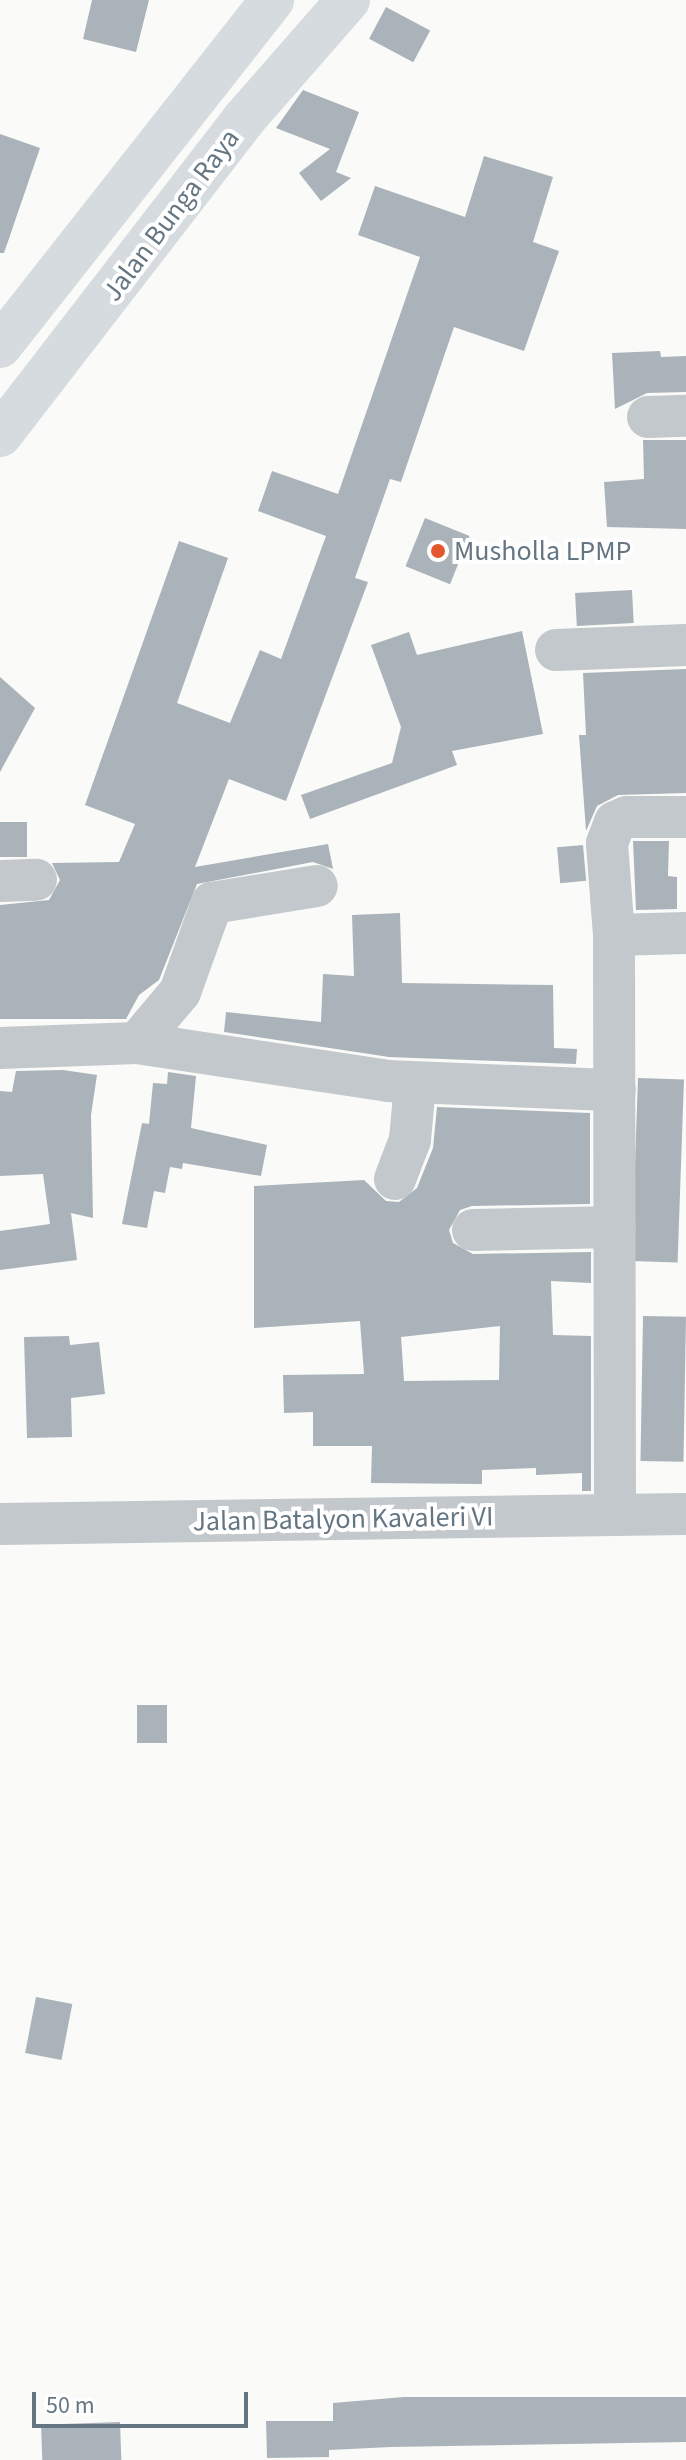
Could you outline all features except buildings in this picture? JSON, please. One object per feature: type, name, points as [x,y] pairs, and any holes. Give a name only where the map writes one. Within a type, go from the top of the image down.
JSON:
[{"type":"main road","name":"Jalan Bunga Raya","points":[[0,346],[272,0]]},
{"type":"main road","name":"Jalan Bunga Raya","points":[[0,435],[244,119],[348,0]]},
{"type":"street","points":[[556,650],[686,645]]},
{"type":"street","points":[[615,1515],[614,935],[609,830],[627,817],[686,817]]},
{"type":"street","points":[[137,1043],[180,992],[212,903],[317,886]]},
{"type":"street","points":[[614,935],[686,933]]},
{"type":"street","points":[[0,1048],[137,1043],[415,1084],[615,1090]]},
{"type":"street","points":[[395,1179],[410,1140],[415,1084]]},
{"type":"street","points":[[473,1230],[615,1227]]},
{"type":"street","name":"Jalan Batalyon Kavaleri VI","points":[[0,1524],[686,1514]]},
{"type":"place","name":"Musholla LPMP","points":[[438,551]]}]
